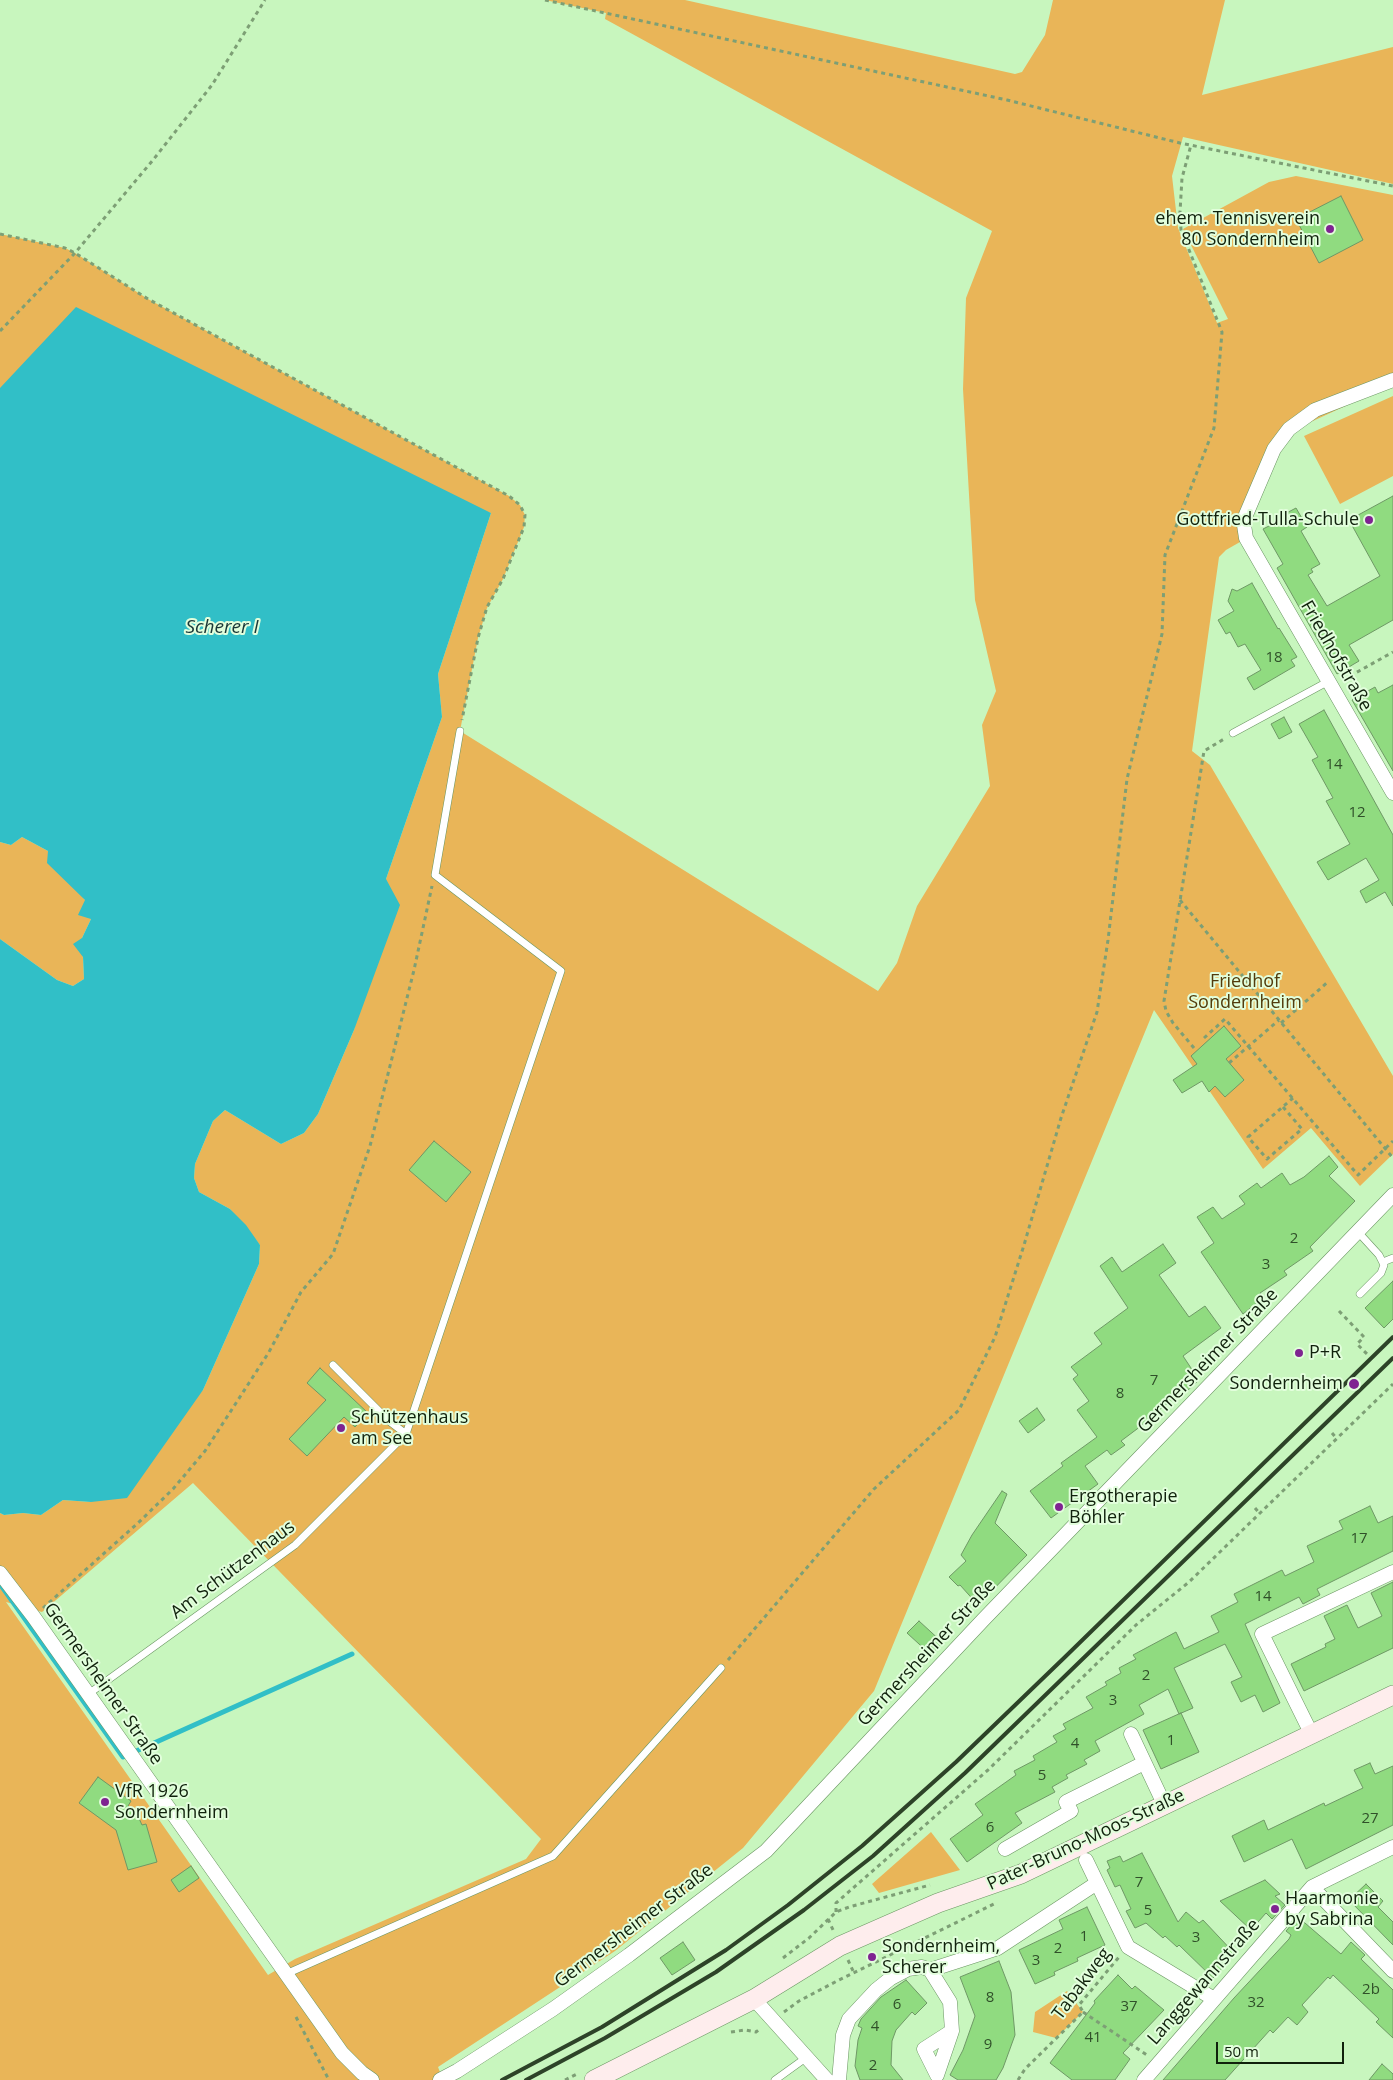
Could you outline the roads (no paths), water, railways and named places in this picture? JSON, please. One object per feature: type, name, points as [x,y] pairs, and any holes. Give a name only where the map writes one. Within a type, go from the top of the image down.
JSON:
[{"type":"main road","name":"Pater-Bruno-Moos-Straße","points":[[594,2080],[754,1998],[840,1946],[938,1903],[1020,1874],[1393,1694]]},
{"type":"street","name":"Friedhofstraße","points":[[1393,380],[1315,410],[1289,428],[1274,449],[1245,518],[1244,531],[1246,538],[1393,793]]},
{"type":"street","name":"Germersheimer Straße","points":[[440,2080],[545,2014],[614,1966],[766,1851],[990,1613],[1393,1195]]},
{"type":"street","points":[[1312,1733],[1262,1634],[1393,1572]]},
{"type":"street","name":"Germersheimer Straße","points":[[0,1573],[33,1616],[123,1747],[342,2053],[372,2080]]},
{"type":"street","points":[[1131,1734],[1164,1804]]},
{"type":"street","points":[[1005,1849],[1071,1811],[1066,1802],[1144,1763]]},
{"type":"street","name":"Langgewannstraße","points":[[1144,2080],[1312,1887],[1393,1846]]},
{"type":"street","points":[[1086,1860],[1128,1947],[1214,1999]]},
{"type":"street","points":[[839,2080],[846,2024],[852,2014],[876,1990],[900,1973],[914,1967],[930,1970],[998,1948],[1097,1883]]},
{"type":"street","points":[[1312,1887],[1393,1971]]},
{"type":"street","points":[[930,1970],[950,2002],[952,2031]]},
{"type":"street","points":[[754,1998],[827,2080]]},
{"type":"lane","points":[[1233,733],[1330,684]]},
{"type":"lane","points":[[332,1365],[406,1434],[561,971],[435,875],[460,731]]},
{"type":"lane","points":[[1358,1232],[1383,1262],[1383,1271],[1360,1294]]},
{"type":"lane","points":[[1383,1262],[1393,1258]]},
{"type":"lane","name":"Am Schützenhaus","points":[[87,1695],[296,1545],[406,1434]]},
{"type":"lane","points":[[286,1974],[552,1856],[721,1668]]},
{"type":"lane","points":[[775,2080],[807,2057]]},
{"type":"water","name":"Scherer I","points":[[76,307],[491,513],[438,674],[442,717],[386,879],[400,905],[354,1030],[318,1114],[304,1133],[281,1144],[225,1110],[213,1121],[195,1164],[194,1178],[199,1192],[230,1209],[246,1225],[260,1245],[259,1264],[203,1390],[127,1498],[91,1502],[63,1500],[41,1515],[23,1513],[4,1515],[0,1513],[0,939],[57,980],[73,986],[84,979],[83,957],[73,944],[82,938],[91,919],[78,915],[85,900],[47,863],[48,851],[22,837],[11,845],[0,842],[0,388]]},
{"type":"waterway","points":[[0,1584],[123,1757],[352,1654]]},
{"type":"railway","points":[[502,2080],[602,2027],[726,1950],[788,1905],[862,1846],[956,1762],[1393,1337]]},
{"type":"railway","points":[[526,2080],[605,2038],[716,1972],[804,1910],[873,1856],[965,1773],[1393,1358]]},
{"type":"place","name":"ehem. Tennisverein 80 Sondernheim","points":[[1330,229]]},
{"type":"place","name":"Gottfried-Tulla-Schule","points":[[1369,520]]},
{"type":"place","name":"P+R","points":[[1299,1353]]},
{"type":"place","name":"Sondernheim","points":[[1354,1384]]},
{"type":"place","name":"Schützenhaus am See","points":[[341,1428]]},
{"type":"place","name":"Ergotherapie Böhler","points":[[1059,1507]]},
{"type":"place","name":"VfR 1926 Sondernheim","points":[[105,1802]]},
{"type":"place","name":"Haarmonie by Sabrina","points":[[1275,1909]]},
{"type":"place","name":"Sondernheim, Scherer","points":[[872,1957]]},
{"type":"park label","name":"Friedhof Sondernheim","points":[[1245,992]]}]
